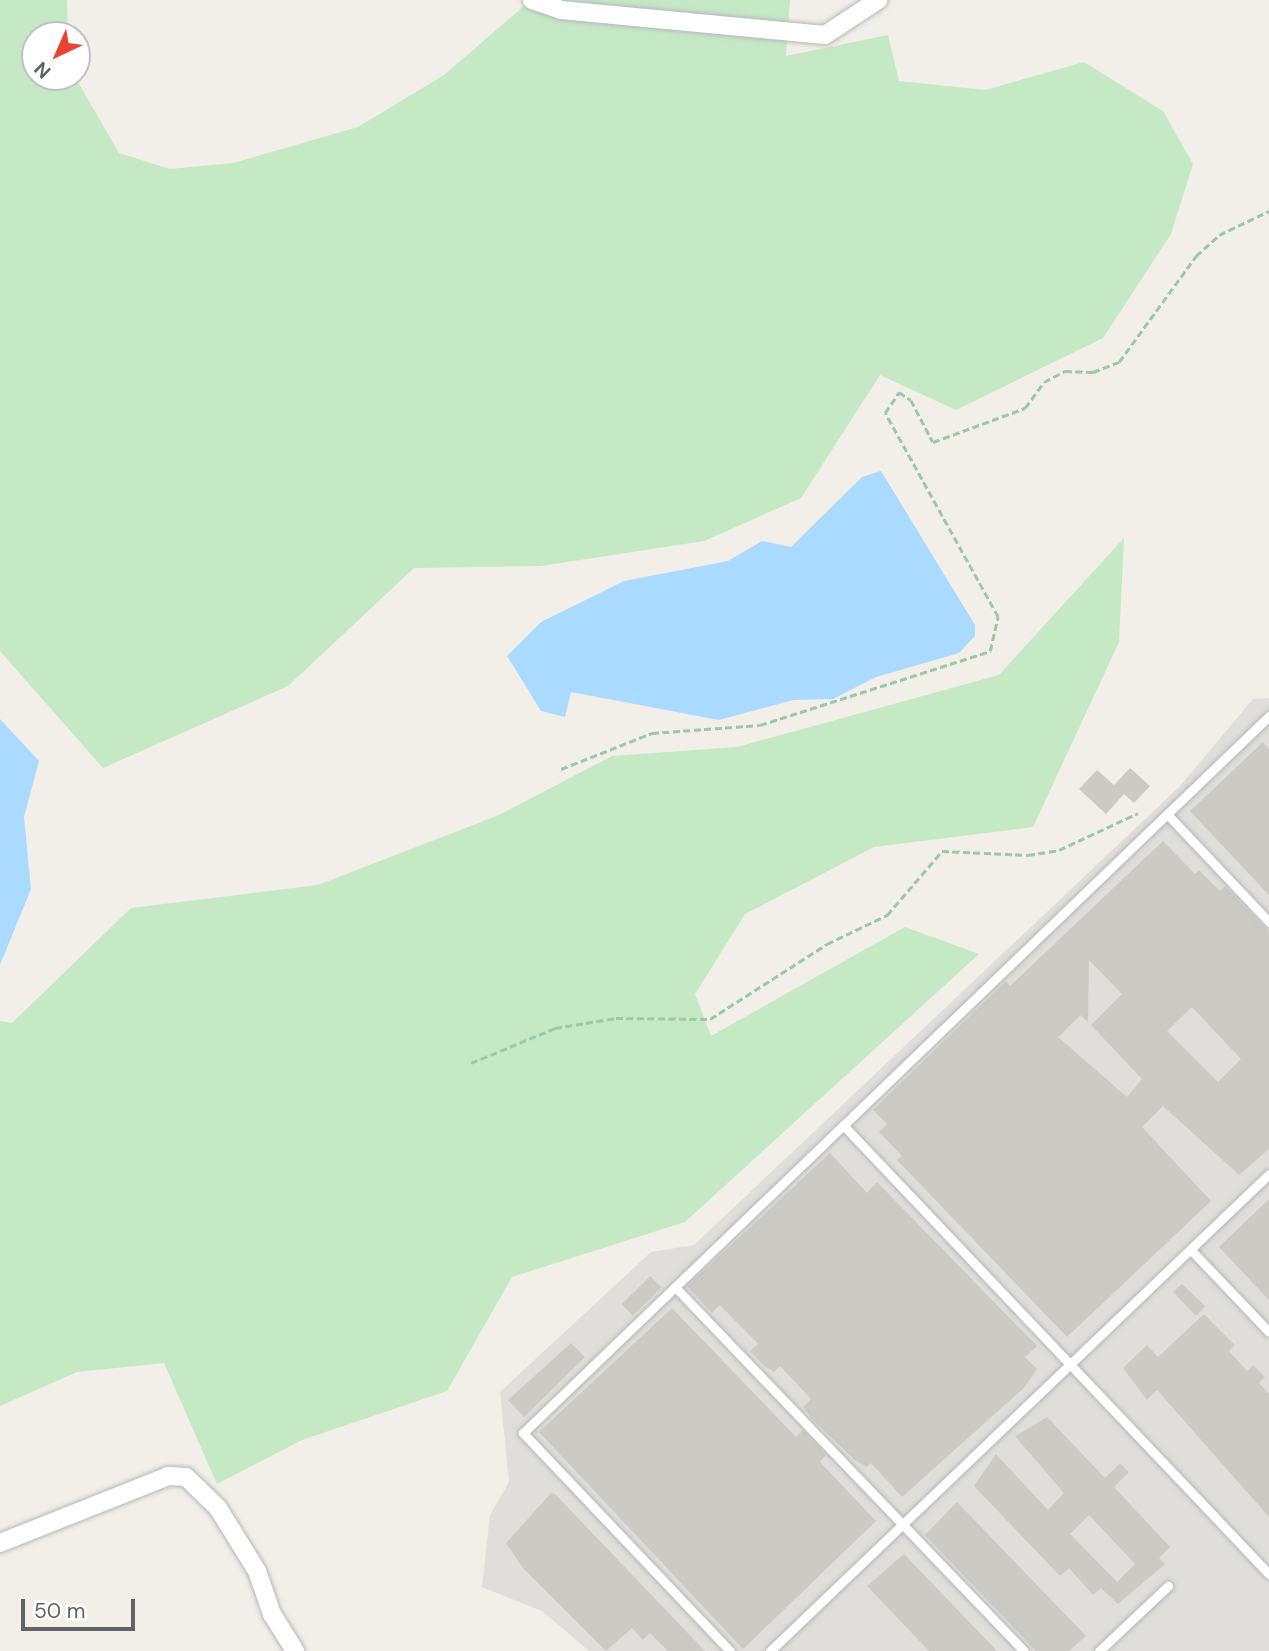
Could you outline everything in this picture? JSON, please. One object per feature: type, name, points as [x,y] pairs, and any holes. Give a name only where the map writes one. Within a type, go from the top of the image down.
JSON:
[{"type":"street","points":[[532,0],[825,34],[878,0]]},
{"type":"street","points":[[0,1543],[168,1476],[186,1477],[218,1508],[251,1560],[295,1651]]},
{"type":"lane","points":[[730,1651],[523,1433],[1269,716]]},
{"type":"lane","points":[[1167,814],[1269,922]]},
{"type":"lane","points":[[843,1125],[1269,1574]]},
{"type":"lane","points":[[770,1651],[1269,1174]]},
{"type":"lane","points":[[1191,1250],[1269,1332]]},
{"type":"lane","points":[[675,1287],[1024,1651]]},
{"type":"lane","points":[[1099,1651],[1168,1586]]},
{"type":"path","points":[[561,769],[652,733],[760,724],[990,651],[998,617],[885,412],[899,392],[911,400],[933,442],[1026,408],[1044,382],[1065,371],[1093,372],[1119,362],[1196,256],[1219,235],[1269,211]]},
{"type":"path","points":[[471,1063],[555,1028],[616,1018],[710,1019],[827,944],[887,915],[942,851],[1028,855],[1059,850],[1138,813]]},
{"type":"shaded area","points":[[1269,698],[1269,1651],[589,1651],[542,1611],[482,1587],[490,1515],[509,1482],[500,1392],[651,1252],[694,1245],[1179,787],[1253,699]]},
{"type":"green space","points":[[0,0],[67,0],[68,21],[21,21],[21,91],[83,91],[119,153],[170,169],[233,163],[358,127],[444,75],[531,0],[790,0],[786,56],[888,35],[899,81],[985,90],[1084,62],[1163,111],[1193,164],[1171,234],[1103,338],[956,410],[880,375],[801,498],[704,541],[541,566],[414,568],[288,686],[103,768],[0,651]]},
{"type":"green space","points":[[1124,538],[1119,642],[1033,827],[874,847],[745,914],[695,994],[711,1036],[905,927],[979,954],[685,1222],[512,1277],[447,1391],[302,1440],[217,1484],[164,1363],[77,1372],[0,1406],[0,1021],[12,1023],[131,908],[318,885],[499,815],[612,756],[737,747],[999,675]]},
{"type":"water","points":[[881,471],[975,625],[975,636],[959,653],[876,677],[833,699],[793,700],[719,720],[571,692],[565,717],[541,711],[507,656],[541,622],[624,581],[728,561],[762,541],[791,547],[862,477]]},
{"type":"water","points":[[0,719],[39,761],[24,817],[31,889],[0,965]]},
{"type":"building","points":[[1263,742],[1269,749],[1269,895],[1190,811]]},
{"type":"building","points":[[1130,768],[1150,786],[1134,803],[1124,794],[1106,814],[1079,789],[1097,770],[1114,785]]},
{"type":"building","points":[[1163,841],[1195,874],[1199,870],[1220,891],[1225,886],[1269,932],[1269,1149],[1239,1175],[1163,1106],[1142,1127],[1211,1201],[1067,1337],[897,1160],[902,1156],[879,1132],[887,1124],[873,1110],[1006,981],[1010,986]],"holes":[[[1089,960],[1122,994],[1091,1025],[1142,1079],[1127,1097],[1058,1037],[1081,1015],[1088,1022]],[[1192,1007],[1241,1059],[1218,1082],[1167,1031]]]},
{"type":"building","points":[[830,1153],[867,1193],[877,1182],[1037,1346],[1025,1357],[1037,1369],[1024,1388],[902,1497],[871,1463],[866,1467],[855,1460],[813,1420],[803,1407],[811,1399],[780,1366],[774,1372],[764,1366],[750,1351],[758,1344],[720,1305],[712,1313],[687,1286]]},
{"type":"building","points":[[1269,1199],[1269,1300],[1219,1247]]},
{"type":"building","points":[[650,1276],[661,1287],[633,1316],[622,1304]]},
{"type":"building","points":[[1182,1284],[1205,1306],[1196,1316],[1173,1292]]},
{"type":"building","points":[[672,1308],[796,1437],[803,1430],[826,1455],[820,1462],[876,1521],[743,1649],[539,1432]]},
{"type":"building","points":[[1204,1314],[1235,1345],[1229,1351],[1247,1371],[1253,1365],[1265,1377],[1259,1383],[1269,1394],[1269,1517],[1157,1390],[1147,1400],[1123,1368],[1147,1345],[1158,1357]]},
{"type":"building","points":[[571,1343],[585,1357],[524,1417],[508,1400]]},
{"type":"building","points":[[1047,1417],[1105,1478],[1120,1463],[1129,1472],[1114,1487],[1170,1547],[1159,1558],[1165,1564],[1118,1604],[1101,1588],[1093,1595],[1069,1568],[1060,1576],[974,1486],[996,1454],[1048,1510],[1064,1493],[1015,1436]],"holes":[[[1089,1515],[1135,1564],[1117,1582],[1070,1534]]]},
{"type":"building","points":[[551,1493],[555,1494],[705,1651],[668,1651],[650,1633],[643,1640],[632,1628],[606,1651],[523,1568],[506,1543]]},
{"type":"building","points":[[957,1502],[1086,1636],[1069,1651],[1036,1651],[925,1535]]},
{"type":"building","points":[[904,1554],[997,1651],[929,1651],[867,1586]]}]
